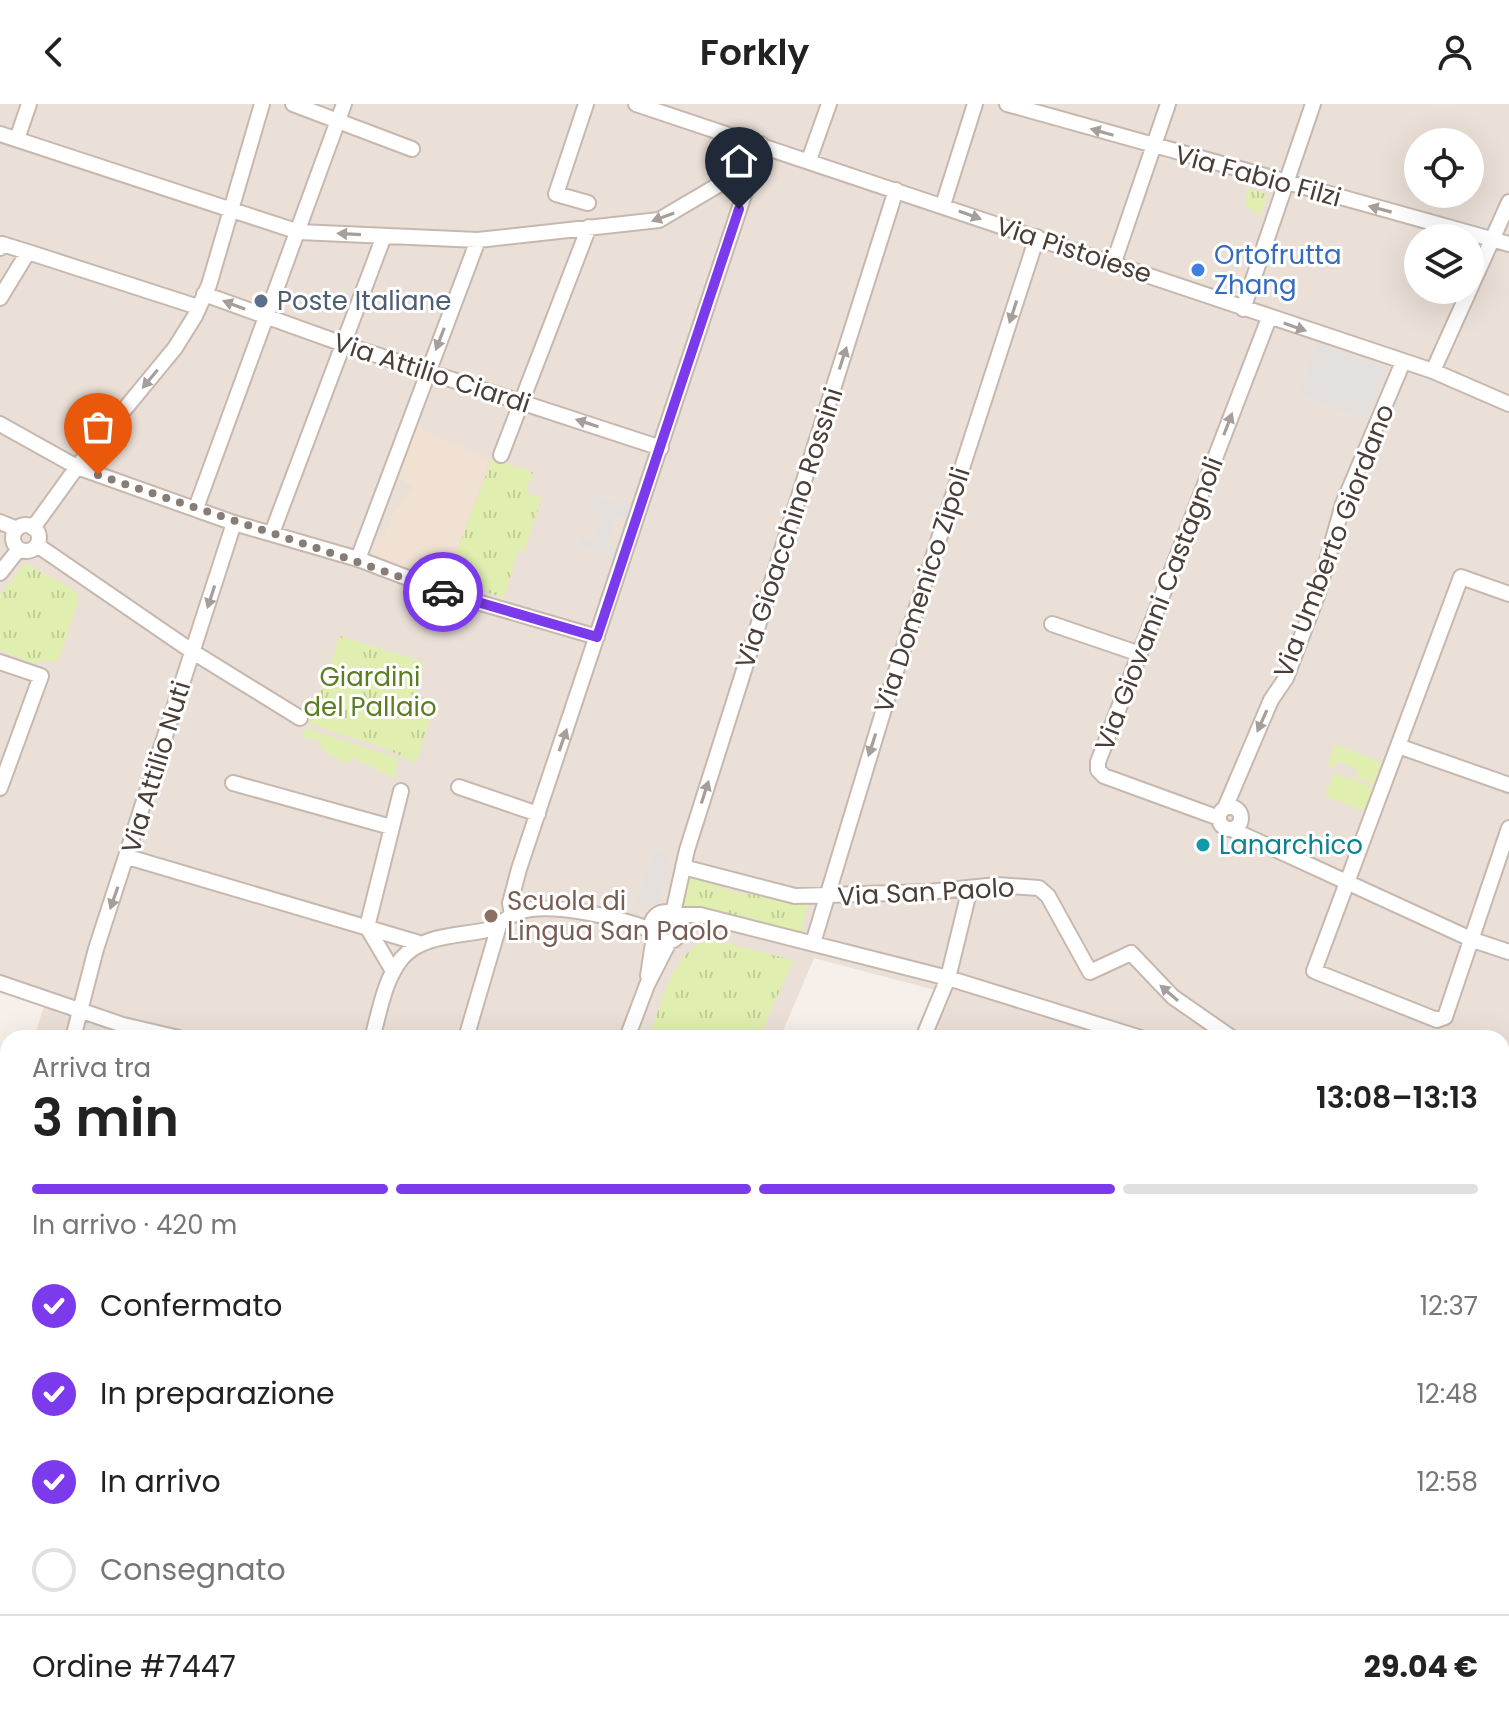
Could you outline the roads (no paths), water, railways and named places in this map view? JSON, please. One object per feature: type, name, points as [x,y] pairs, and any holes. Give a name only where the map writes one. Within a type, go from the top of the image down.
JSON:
[{"type":"street","points":[[17,139],[29,104]]},
{"type":"street","points":[[12,536],[33,528],[77,467],[175,348],[201,301],[262,104]]},
{"type":"street","points":[[293,104],[412,149]]},
{"type":"street","points":[[196,508],[344,104]]},
{"type":"street","points":[[586,104],[556,194],[588,203]]},
{"type":"street","name":"Via Pistoiese","points":[[636,104],[674,110],[761,144],[1433,371],[1509,404]]},
{"type":"street","points":[[809,160],[829,104]]},
{"type":"street","points":[[943,205],[975,104]]},
{"type":"street","name":"Via Fabio Filzi","points":[[1007,104],[1509,244]]},
{"type":"street","points":[[1114,262],[1168,104]]},
{"type":"street","points":[[1243,309],[1313,104]]},
{"type":"street","points":[[0,134],[299,232],[478,240],[659,220],[754,164]]},
{"type":"street","points":[[512,915],[510,903],[538,814],[761,144]]},
{"type":"street","name":"Via Gioacchino Rossini","points":[[683,867],[896,190]]},
{"type":"street","points":[[1433,371],[1509,202]]},
{"type":"street","points":[[501,455],[589,227]]},
{"type":"street","points":[[272,533],[384,236]]},
{"type":"street","name":"Via Domenico Zipoli","points":[[813,943],[877,729],[1037,237]]},
{"type":"street","points":[[358,559],[478,240]]},
{"type":"street","name":"Via Attilio Ciardi","points":[[0,248],[2,244],[267,318],[661,448]]},
{"type":"street","points":[[0,298],[9,269],[28,252]]},
{"type":"street","name":"Via Giovanni Castagnoli","points":[[1222,813],[1104,776],[1098,770],[1098,762],[1269,318]]},
{"type":"street","name":"Via Umberto Giordano","points":[[1222,813],[1271,700],[1286,678],[1318,593],[1343,504],[1403,362]]},
{"type":"street","points":[[0,424],[77,467],[234,523],[358,559],[450,594],[597,637]]},
{"type":"street","points":[[0,522],[30,550],[37,545],[38,536],[33,528]]},
{"type":"street","name":"Via Attilio Nuti","points":[[82,1011],[96,949],[234,523]]},
{"type":"street","points":[[0,573],[12,536]]},
{"type":"street","points":[[37,545],[193,652],[300,718]]},
{"type":"street","points":[[1509,594],[1461,577],[1401,747],[1314,971],[1440,1020],[1447,1015],[1509,828]]},
{"type":"street","points":[[1052,624],[1140,654]]},
{"type":"street","points":[[0,662],[41,676],[0,788]]},
{"type":"street","points":[[1401,747],[1509,784]]},
{"type":"street","points":[[233,783],[391,827]]},
{"type":"street","points":[[459,787],[538,814]]},
{"type":"street","points":[[393,971],[367,927],[401,791]]},
{"type":"street","points":[[1222,813],[1222,826],[1235,825],[1254,842],[1278,849],[1473,940],[1509,952]]},
{"type":"street","points":[[128,857],[419,943],[498,929]]},
{"type":"street","points":[[630,1030],[647,985],[669,942],[678,937],[683,867]]},
{"type":"street","name":"Via San Paolo","points":[[683,867],[767,891],[828,897],[997,885],[1042,890],[1090,972],[1131,953],[1173,997],[1220,1030]]},
{"type":"street","points":[[926,1030],[948,978],[970,888]]},
{"type":"street","points":[[468,1030],[498,929],[512,915],[544,910],[623,919],[653,928],[669,942]]},
{"type":"street","points":[[647,985],[653,928],[662,912],[694,922],[714,920],[948,978],[1115,1030]]},
{"type":"street","points":[[375,1030],[393,971],[419,943]]},
{"type":"street","points":[[0,983],[150,1030]]},
{"type":"street","points":[[76,1030],[82,1011]]},
{"type":"place","name":"Ortofrutta Zhang","points":[[1198,270]]},
{"type":"place","name":"Poste Italiane","points":[[261,301]]},
{"type":"place","name":"Lanarchico","points":[[1203,845]]},
{"type":"place","name":"Scuola di Lingua San Paolo","points":[[491,916]]},
{"type":"park label","name":"Giardini del Pallaio","points":[[370,692]]}]
